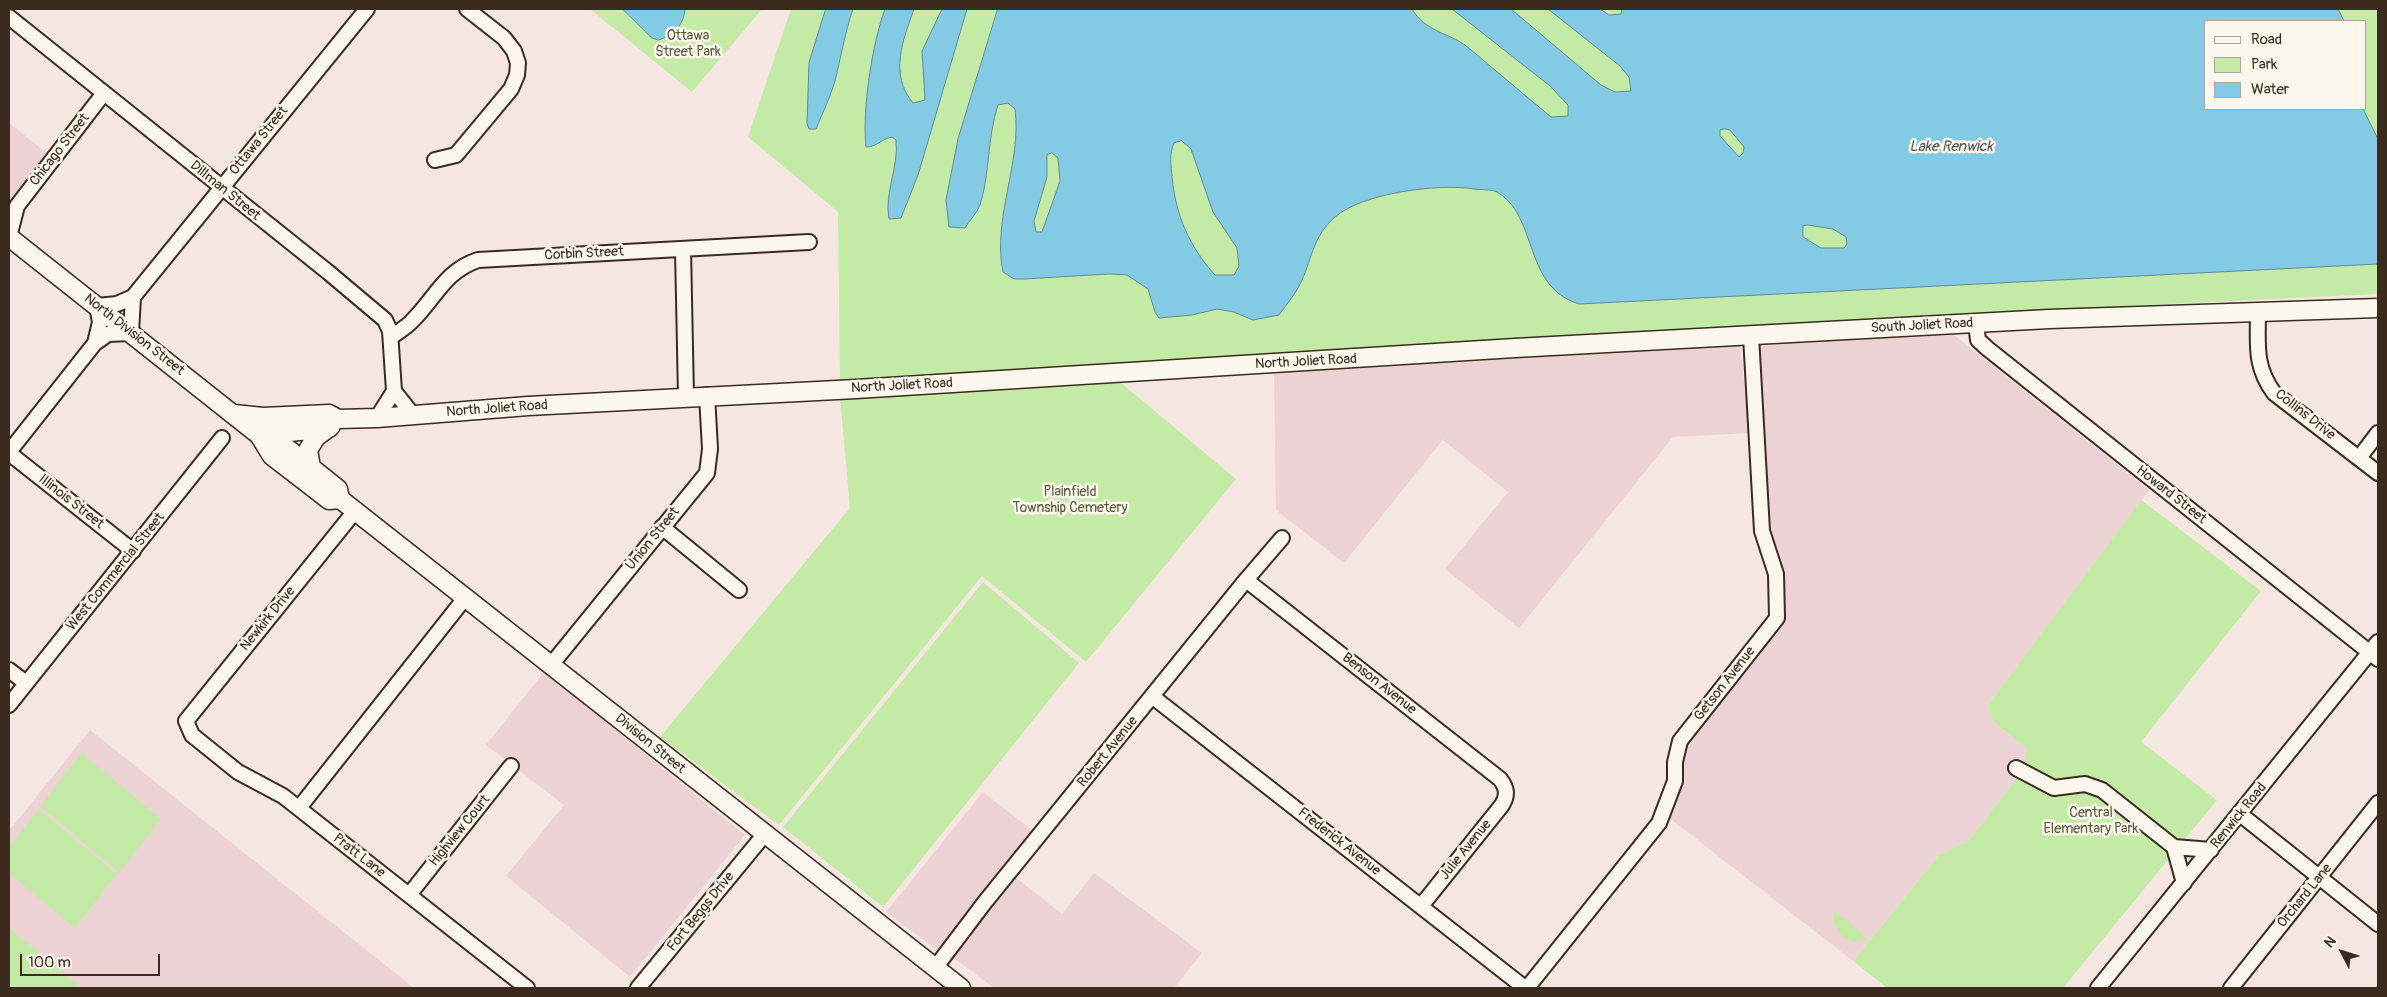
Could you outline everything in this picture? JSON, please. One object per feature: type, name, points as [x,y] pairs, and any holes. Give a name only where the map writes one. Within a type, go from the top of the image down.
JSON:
[{"type":"main road","name":"North Division Street","points":[[9,237],[259,435]]},
{"type":"main road","name":"South Joliet Road","points":[[1465,352],[1976,324],[2378,308]]},
{"type":"main road","name":"North Joliet Road","points":[[259,435],[334,423],[413,415],[707,395],[865,388],[1465,352]]},
{"type":"main road","name":"North Joliet Road","points":[[234,414],[263,417],[329,414],[334,423]]},
{"type":"main road","points":[[311,467],[308,450],[316,437],[334,423]]},
{"type":"main road","name":"Division Street","points":[[259,435],[288,448],[338,489],[340,499]]},
{"type":"main road","name":"Division Street","points":[[259,435],[272,456],[329,500],[340,499],[355,510],[764,835],[961,988]]},
{"type":"street","name":"Ottawa Street","points":[[133,297],[367,9]]},
{"type":"street","points":[[435,160],[456,155],[511,89],[517,75],[518,63],[514,50],[504,38],[467,9]]},
{"type":"street","name":"Dillman Street","points":[[9,17],[328,272],[384,320],[389,325],[391,337],[394,391]]},
{"type":"street","name":"Chicago Street","points":[[9,237],[13,208],[104,93]]},
{"type":"street","name":"Corbin Street","points":[[391,337],[412,322],[450,275],[464,265],[478,260],[809,242]]},
{"type":"street","points":[[682,250],[686,397]]},
{"type":"street","points":[[9,453],[95,343],[108,334],[131,333],[133,297],[117,304],[97,306],[100,322],[95,343]]},
{"type":"street","name":"Collins Drive","points":[[2258,312],[2258,349],[2263,378],[2274,393],[2378,473]]},
{"type":"street","name":"Howard Street","points":[[1976,324],[1978,340],[1988,349],[2376,651]]},
{"type":"street","name":"Getson Avenue","points":[[1526,988],[1659,823],[1675,782],[1675,762],[1680,741],[1777,618],[1776,574],[1762,531],[1751,336]]},
{"type":"street","points":[[377,418],[394,391],[413,415]]},
{"type":"street","name":"Union Street","points":[[551,665],[707,473],[710,464],[710,449],[707,395]]},
{"type":"street","points":[[2359,458],[2378,433]]},
{"type":"street","name":"West Commercial Street","points":[[9,705],[222,438]]},
{"type":"street","name":"Illinois Street","points":[[9,453],[133,551]]},
{"type":"street","name":"Newkirk Drive","points":[[188,729],[186,721],[355,510]]},
{"type":"street","points":[[662,528],[739,590]]},
{"type":"street","name":"Robert Avenue","points":[[935,968],[985,902],[1282,538]]},
{"type":"street","name":"Benson Avenue","points":[[1246,580],[1500,779],[1506,792]]},
{"type":"street","points":[[299,808],[465,598]]},
{"type":"street","name":"Renwick Road","points":[[2098,988],[2376,651]]},
{"type":"street","points":[[9,670],[26,684]]},
{"type":"street","name":"Frederick Avenue","points":[[1153,697],[1526,988]]},
{"type":"street","name":"Pratt Lane","points":[[188,729],[192,735],[238,772],[283,796],[299,808],[527,988]]},
{"type":"street","name":"Highview Court","points":[[409,895],[512,766]]},
{"type":"street","points":[[2016,768],[2054,788],[2085,784],[2102,790],[2174,847],[2211,850]]},
{"type":"street","name":"Julie Avenue","points":[[1420,906],[1502,805],[1506,798],[1506,792]]},
{"type":"street","name":"Orchard Lane","points":[[2235,987],[2378,803]]},
{"type":"street","points":[[2240,814],[2378,924]]},
{"type":"street","name":"Fort Beggs Drive","points":[[638,988],[764,835]]},
{"type":"street","points":[[2174,847],[2184,883]]},
{"type":"shaded area","points":[[9,123],[53,158],[9,213]]},
{"type":"shaded area","points":[[1949,331],[2149,490],[1988,705],[1993,722],[2026,748],[2026,766],[1968,841],[1939,855],[1853,961],[1668,817],[1684,742],[1783,612],[1768,536],[1757,342]]},
{"type":"shaded area","points":[[1740,345],[1750,433],[1673,437],[1519,628],[1445,569],[1508,492],[1443,440],[1450,431],[1344,563],[1276,510],[1274,371]]},
{"type":"shaded area","points":[[544,672],[745,835],[630,977],[506,876],[564,805],[486,745]]},
{"type":"shaded area","points":[[90,730],[414,988],[9,988],[9,831]]},
{"type":"shaded area","points":[[983,792],[1037,834],[941,953],[886,912]]},
{"type":"shaded area","points":[[1094,873],[1202,953],[1174,988],[994,988],[951,956],[1014,876],[1062,914]]},
{"type":"green space","name":"Ottawa Street Park","points":[[590,9],[762,9],[692,92]]},
{"type":"green space","name":"Lake Renwick","points":[[791,9],[2378,9],[2378,294],[1921,316],[840,381],[838,212],[748,137]]},
{"type":"green space","name":"Plainfield Township Cemetery","points":[[1120,382],[1236,479],[1086,662],[982,576],[779,825],[660,737],[850,508],[840,397]]},
{"type":"green space","name":"Central Elementary Park","points":[[2141,500],[2261,591],[2141,742],[2217,800],[2063,988],[1887,988],[1853,961],[1939,855],[1968,841],[2026,766],[2026,748],[1993,722],[1988,705]]},
{"type":"green space","points":[[983,582],[1079,663],[883,907],[783,827]]},
{"type":"green space","points":[[82,753],[161,819],[119,873],[40,806]]},
{"type":"green space","points":[[39,809],[117,874],[75,928],[9,873],[9,847]]},
{"type":"green space","points":[[1833,910],[1860,931],[1868,940],[1856,942],[1845,938],[1836,926]]},
{"type":"green space","points":[[9,928],[81,988],[9,988]]},
{"type":"water","points":[[623,9],[685,9],[677,29],[668,36],[658,40],[652,38]]},
{"type":"water","points":[[826,9],[853,9],[831,94],[816,129],[809,129],[807,123],[809,63]]},
{"type":"water","points":[[885,9],[914,9],[900,57],[901,80],[913,103],[925,100],[922,51],[942,9],[967,9],[918,175],[901,218],[889,219],[888,199],[895,160],[896,140],[892,137],[873,146],[866,147],[865,132],[865,115],[872,58]]},
{"type":"water","name":"Lake Renwick","points":[[998,9],[1412,9],[1423,22],[1465,45],[1551,117],[1568,116],[1568,105],[1550,86],[1452,9],[1511,9],[1601,85],[1615,92],[1631,91],[1629,77],[1620,66],[1548,9],[1600,9],[1609,15],[1621,14],[1622,9],[2338,9],[2344,20],[2204,20],[2204,110],[2364,110],[2378,139],[2378,264],[1579,304],[1564,297],[1553,288],[1545,277],[1538,265],[1523,224],[1514,208],[1505,198],[1492,190],[1442,187],[1382,196],[1347,209],[1335,217],[1318,239],[1300,284],[1279,315],[1253,320],[1234,312],[1217,309],[1192,315],[1159,318],[1155,312],[1148,289],[1127,275],[1109,274],[1014,279],[1003,272],[1001,231],[1015,150],[1016,129],[1015,109],[1008,103],[998,105],[994,118],[980,205],[965,228],[949,227],[946,200],[958,139]],"holes":[[[1720,130],[1730,130],[1744,147],[1743,153],[1739,157],[1720,136]],[[1182,141],[1191,149],[1213,212],[1237,248],[1239,266],[1234,275],[1215,275],[1198,253],[1185,230],[1174,191],[1171,164],[1172,147],[1174,143]],[[1052,153],[1058,158],[1060,181],[1042,232],[1036,232],[1034,221],[1047,177],[1047,155]],[[1803,226],[1833,229],[1846,237],[1847,244],[1844,248],[1821,248],[1803,237]]]}]
